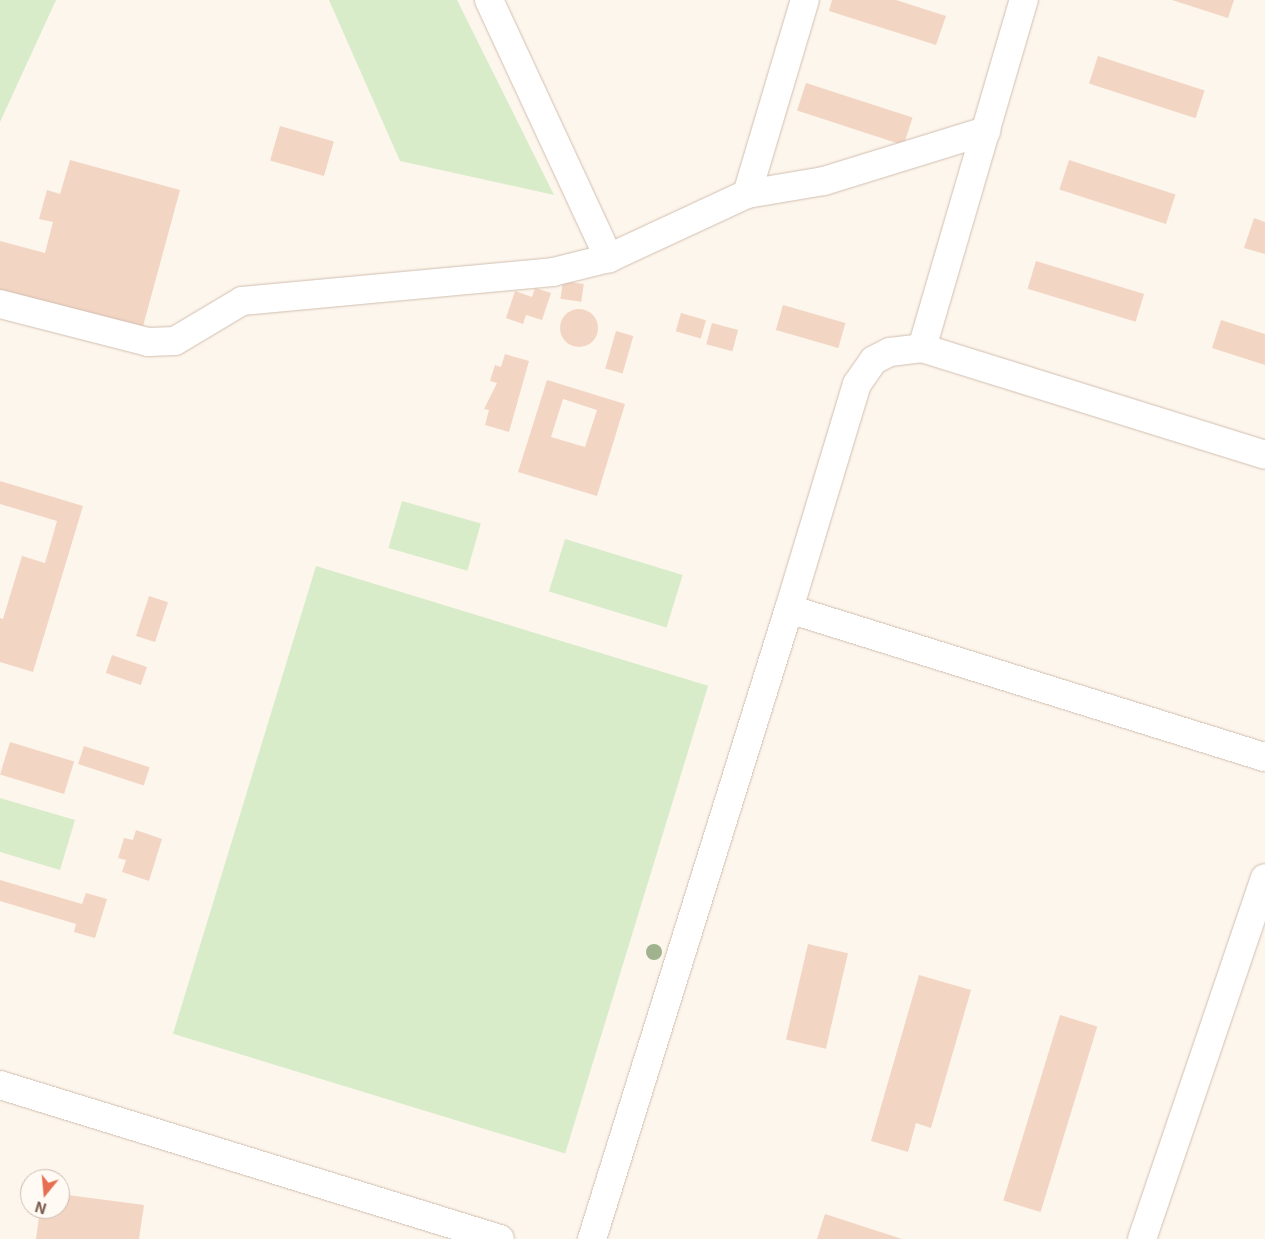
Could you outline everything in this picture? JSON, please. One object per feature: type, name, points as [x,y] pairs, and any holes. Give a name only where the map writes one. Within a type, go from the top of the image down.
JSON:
[{"type":"street","points":[[489,0],[609,258]]},
{"type":"street","points":[[746,194],[805,0]]},
{"type":"street","points":[[922,348],[1024,0]]},
{"type":"street","points":[[0,304],[148,342],[175,341],[242,301],[460,284],[554,272],[609,258],[746,194],[824,181],[986,131]]},
{"type":"street","points":[[592,1239],[789,609],[857,384],[874,360],[890,352],[922,348],[1265,455]]},
{"type":"street","points":[[789,609],[1265,757]]},
{"type":"street","points":[[1142,1239],[1265,878]]},
{"type":"street","points":[[0,1085],[500,1239]]},
{"type":"green space","points":[[0,0],[56,0],[0,122]]},
{"type":"green space","points":[[329,0],[457,0],[554,195],[400,161]]},
{"type":"green space","points":[[402,501],[481,524],[467,571],[388,548]]},
{"type":"green space","points":[[565,539],[683,575],[667,628],[549,592]]},
{"type":"green space","points":[[316,566],[708,686],[565,1154],[173,1034]]},
{"type":"green space","points":[[0,798],[75,820],[60,870],[0,852]]},
{"type":"building","points":[[832,0],[896,0],[946,16],[936,45],[829,11]]},
{"type":"building","points":[[1172,0],[1234,0],[1228,18]]},
{"type":"building","points":[[1098,56],[1205,91],[1196,118],[1089,84]]},
{"type":"building","points":[[806,83],[913,118],[904,145],[797,111]]},
{"type":"building","points":[[280,126],[334,141],[324,176],[270,161]]},
{"type":"building","points":[[70,160],[180,190],[142,330],[0,292],[0,241],[45,253],[53,222],[39,219],[47,190],[60,194]]},
{"type":"building","points":[[1069,160],[1176,195],[1166,224],[1059,189]]},
{"type":"building","points":[[1254,218],[1265,222],[1265,254],[1244,248]]},
{"type":"building","points":[[1036,261],[1144,294],[1136,322],[1028,289]]},
{"type":"building","points":[[563,281],[584,284],[581,302],[560,299]]},
{"type":"building","points":[[535,288],[551,293],[542,320],[526,315],[523,324],[506,318],[515,291],[532,297]]},
{"type":"building","points":[[783,305],[845,323],[838,348],[776,330]]},
{"type":"building","points":[[579,309],[592,315],[598,328],[592,341],[579,347],[566,341],[560,328],[566,315]]},
{"type":"building","points":[[681,313],[706,320],[701,338],[676,331]]},
{"type":"building","points":[[1221,320],[1265,334],[1265,365],[1212,348]]},
{"type":"building","points":[[712,323],[738,330],[732,351],[706,344]]},
{"type":"building","points":[[616,331],[633,336],[623,373],[605,368]]},
{"type":"building","points":[[505,354],[529,361],[509,432],[485,425],[489,410],[484,409],[497,383],[490,381],[495,365],[501,367]]},
{"type":"building","points":[[547,380],[625,404],[597,496],[518,472]],"holes":[[[563,399],[597,410],[585,447],[551,437]]]},
{"type":"building","points":[[0,481],[83,506],[33,672],[0,662],[0,618],[3,619],[22,556],[45,563],[57,521],[0,504]]},
{"type":"building","points":[[149,596],[168,602],[155,642],[136,636]]},
{"type":"building","points":[[112,655],[147,667],[141,685],[106,673]]},
{"type":"building","points":[[10,742],[74,762],[64,794],[0,775]]},
{"type":"building","points":[[84,746],[150,767],[144,785],[78,764]]},
{"type":"building","points":[[136,830],[162,839],[149,881],[122,872],[126,860],[118,858],[124,838],[133,840]]},
{"type":"building","points":[[0,880],[82,904],[86,893],[107,899],[95,938],[74,932],[76,924],[0,901]]},
{"type":"building","points":[[808,944],[848,953],[826,1049],[786,1039]]},
{"type":"building","points":[[919,975],[971,990],[931,1128],[916,1123],[908,1152],[871,1141]]},
{"type":"building","points":[[1060,1015],[1097,1026],[1041,1212],[1003,1201]]},
{"type":"building","points":[[70,1195],[144,1205],[139,1239],[36,1239],[39,1219],[70,1219]]},
{"type":"building","points":[[825,1214],[902,1239],[817,1239]]}]
